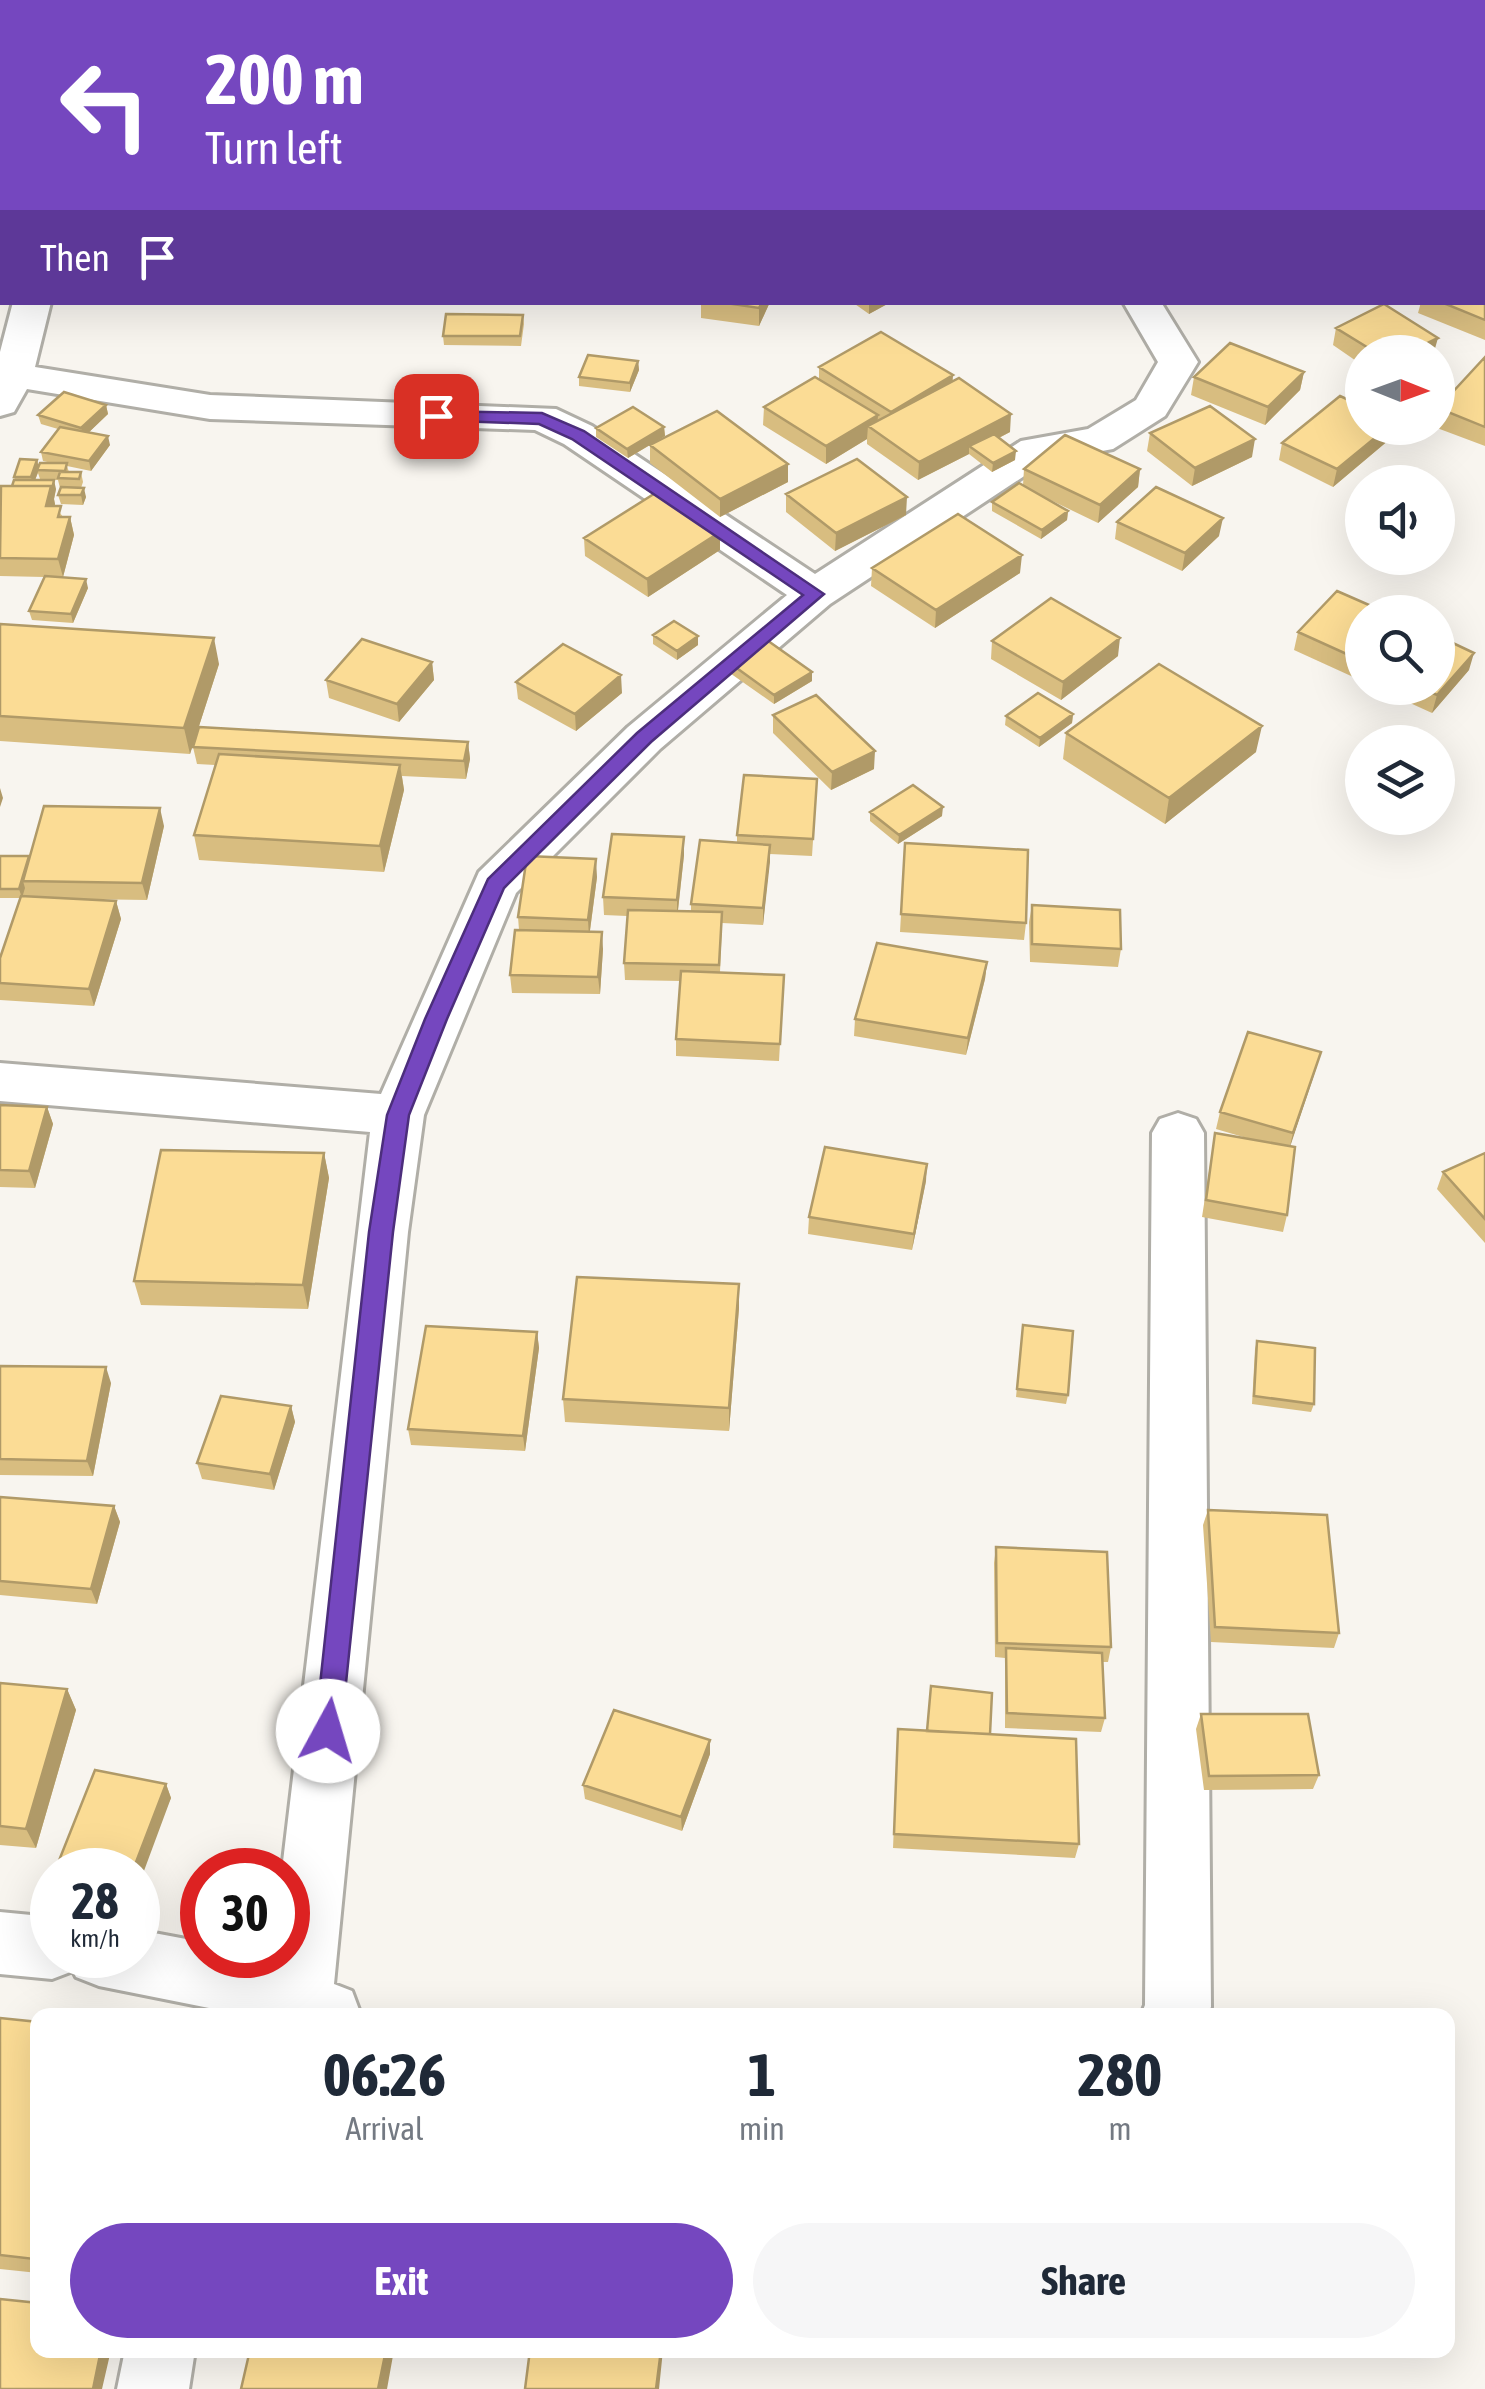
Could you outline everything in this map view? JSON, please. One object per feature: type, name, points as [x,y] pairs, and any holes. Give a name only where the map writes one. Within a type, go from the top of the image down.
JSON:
[{"type":"street","points":[[31,305],[7,389],[262,412],[542,418],[578,435],[815,594]]},
{"type":"street","points":[[160,1975],[226,1996],[315,2008],[381,1232],[398,1115],[496,884],[644,738],[815,594],[1034,450],[1099,440],[1151,408],[1178,362],[1144,305]]},
{"type":"street","points":[[0,1082],[398,1115]]},
{"type":"street","points":[[1178,1133],[1178,2008]]},
{"type":"street","points":[[0,1943],[30,1946]]},
{"type":"street","points":[[153,2389],[159,2358]]},
{"type":"building","points":[[1386,305],[1433,335],[1347,335],[1336,328]]},
{"type":"building","points":[[1448,305],[1485,305],[1485,320]]},
{"type":"building","points":[[446,314],[523,315],[520,336],[443,336]]},
{"type":"building","points":[[881,332],[953,375],[891,412],[819,367]]},
{"type":"building","points":[[1230,343],[1304,372],[1268,407],[1194,377]]},
{"type":"building","points":[[588,355],[638,361],[630,383],[579,377]]},
{"type":"building","points":[[1485,357],[1485,427],[1455,415],[1455,390]]},
{"type":"building","points":[[815,377],[878,415],[826,446],[764,407]]},
{"type":"building","points":[[959,378],[1011,414],[919,462],[868,426]]},
{"type":"building","points":[[64,392],[106,405],[81,428],[38,415]]},
{"type":"building","points":[[1340,396],[1345,398],[1345,445],[1366,445],[1337,469],[1282,443]]},
{"type":"building","points":[[1210,406],[1255,439],[1195,468],[1150,433]]},
{"type":"building","points":[[633,407],[664,427],[627,449],[596,428]]},
{"type":"building","points":[[717,411],[788,464],[720,499],[650,445]]},
{"type":"building","points":[[60,427],[108,436],[89,461],[41,452]]},
{"type":"building","points":[[994,434],[1016,451],[993,463],[969,446]]},
{"type":"building","points":[[1065,435],[1140,469],[1100,505],[1024,469]]},
{"type":"building","points":[[20,459],[37,460],[31,477],[14,477]]},
{"type":"building","points":[[857,459],[907,497],[836,533],[786,494]]},
{"type":"building","points":[[40,463],[67,463],[65,471],[37,470]]},
{"type":"building","points":[[60,472],[81,472],[79,479],[58,478]]},
{"type":"building","points":[[14,480],[54,480],[52,490],[51,486],[12,486]]},
{"type":"building","points":[[1019,483],[1068,511],[1042,530],[992,502]]},
{"type":"building","points":[[1,486],[51,486],[46,506],[61,506],[58,517],[70,517],[58,559],[0,558]]},
{"type":"building","points":[[61,487],[84,488],[81,495],[58,495]]},
{"type":"building","points":[[1156,487],[1223,518],[1185,553],[1117,522]]},
{"type":"building","points":[[657,492],[720,532],[647,579],[584,538]]},
{"type":"building","points":[[958,514],[1022,555],[936,610],[872,568]]},
{"type":"building","points":[[45,576],[86,579],[71,614],[29,611]]},
{"type":"building","points":[[1337,591],[1346,595],[1345,653],[1298,632]]},
{"type":"building","points":[[1051,598],[1120,638],[1063,682],[992,641]]},
{"type":"building","points":[[674,621],[698,636],[677,651],[653,635]]},
{"type":"building","points":[[0,624],[214,638],[184,728],[0,716]]},
{"type":"building","points":[[764,638],[812,672],[774,695],[727,661]]},
{"type":"building","points":[[362,639],[432,662],[397,704],[326,680]]},
{"type":"building","points":[[563,644],[621,675],[575,714],[516,682]]},
{"type":"building","points":[[1455,644],[1474,653],[1455,675]]},
{"type":"building","points":[[1159,664],[1262,726],[1169,798],[1066,733]]},
{"type":"building","points":[[1038,693],[1073,714],[1040,738],[1006,716]]},
{"type":"building","points":[[816,695],[875,751],[832,772],[773,715]]},
{"type":"building","points":[[199,727],[468,742],[464,761],[193,747]]},
{"type":"building","points":[[219,754],[400,765],[380,846],[194,835]]},
{"type":"building","points":[[744,775],[817,779],[813,839],[737,835]]},
{"type":"building","points":[[913,785],[943,807],[899,835],[870,812]]},
{"type":"building","points":[[44,806],[160,808],[142,883],[23,881]]},
{"type":"building","points":[[612,834],[684,837],[677,900],[603,897]]},
{"type":"building","points":[[700,840],[770,845],[763,908],[691,904]]},
{"type":"building","points":[[905,843],[1028,850],[1026,923],[901,914]]},
{"type":"building","points":[[0,856],[29,856],[19,889],[0,889]]},
{"type":"building","points":[[527,856],[596,859],[588,920],[518,917]]},
{"type":"building","points":[[21,896],[116,901],[89,989],[0,983],[0,958]]},
{"type":"building","points":[[1032,905],[1120,910],[1121,949],[1032,944]]},
{"type":"building","points":[[628,910],[722,912],[719,965],[624,963]]},
{"type":"building","points":[[515,930],[602,932],[598,977],[510,975]]},
{"type":"building","points":[[877,943],[987,962],[968,1038],[855,1019]]},
{"type":"building","points":[[681,971],[784,975],[780,1044],[676,1039]]},
{"type":"building","points":[[1248,1032],[1321,1052],[1293,1133],[1220,1112]]},
{"type":"building","points":[[0,1105],[47,1107],[29,1171],[0,1170]]},
{"type":"building","points":[[1215,1133],[1295,1147],[1287,1215],[1206,1200]]},
{"type":"building","points":[[825,1147],[927,1164],[914,1234],[809,1217]]},
{"type":"building","points":[[161,1150],[324,1153],[303,1285],[134,1281]]},
{"type":"building","points":[[1485,1153],[1485,1219],[1443,1172]]},
{"type":"building","points":[[577,1277],[739,1284],[729,1408],[563,1399]]},
{"type":"building","points":[[1023,1325],[1073,1331],[1068,1395],[1017,1389]]},
{"type":"building","points":[[426,1326],[537,1332],[523,1436],[408,1429]]},
{"type":"building","points":[[1257,1341],[1315,1348],[1314,1404],[1254,1396]]},
{"type":"building","points":[[0,1366],[106,1367],[87,1461],[0,1459]]},
{"type":"building","points":[[221,1396],[291,1406],[270,1474],[197,1463]]},
{"type":"building","points":[[0,1497],[114,1506],[91,1589],[0,1581]]},
{"type":"building","points":[[1208,1510],[1327,1515],[1339,1633],[1215,1627]]},
{"type":"building","points":[[996,1547],[1107,1552],[1111,1647],[997,1643]]},
{"type":"building","points":[[1006,1648],[1102,1653],[1105,1718],[1007,1713]]},
{"type":"building","points":[[0,1683],[67,1689],[26,1829],[0,1826]]},
{"type":"building","points":[[931,1686],[992,1693],[990,1734],[927,1731]]},
{"type":"building","points":[[614,1710],[710,1740],[681,1817],[583,1785]]},
{"type":"building","points":[[1201,1714],[1308,1714],[1319,1775],[1209,1776]]},
{"type":"building","points":[[898,1729],[1076,1739],[1079,1844],[894,1834]]},
{"type":"building","points":[[95,1770],[166,1784],[141,1848],[64,1848]]},
{"type":"building","points":[[0,2018],[30,2021],[30,2259],[0,2255]]},
{"type":"building","points":[[0,2299],[30,2302],[30,2358],[99,2358],[93,2389],[0,2389]]},
{"type":"building","points":[[248,2358],[384,2358],[378,2389],[241,2389]]},
{"type":"building","points":[[529,2358],[660,2358],[656,2389],[525,2389]]},
{"type":"route","points":[[328,1731],[381,1232],[398,1115],[436,1019],[496,884],[644,738],[815,594],[578,435],[542,418],[436,416]]}]
